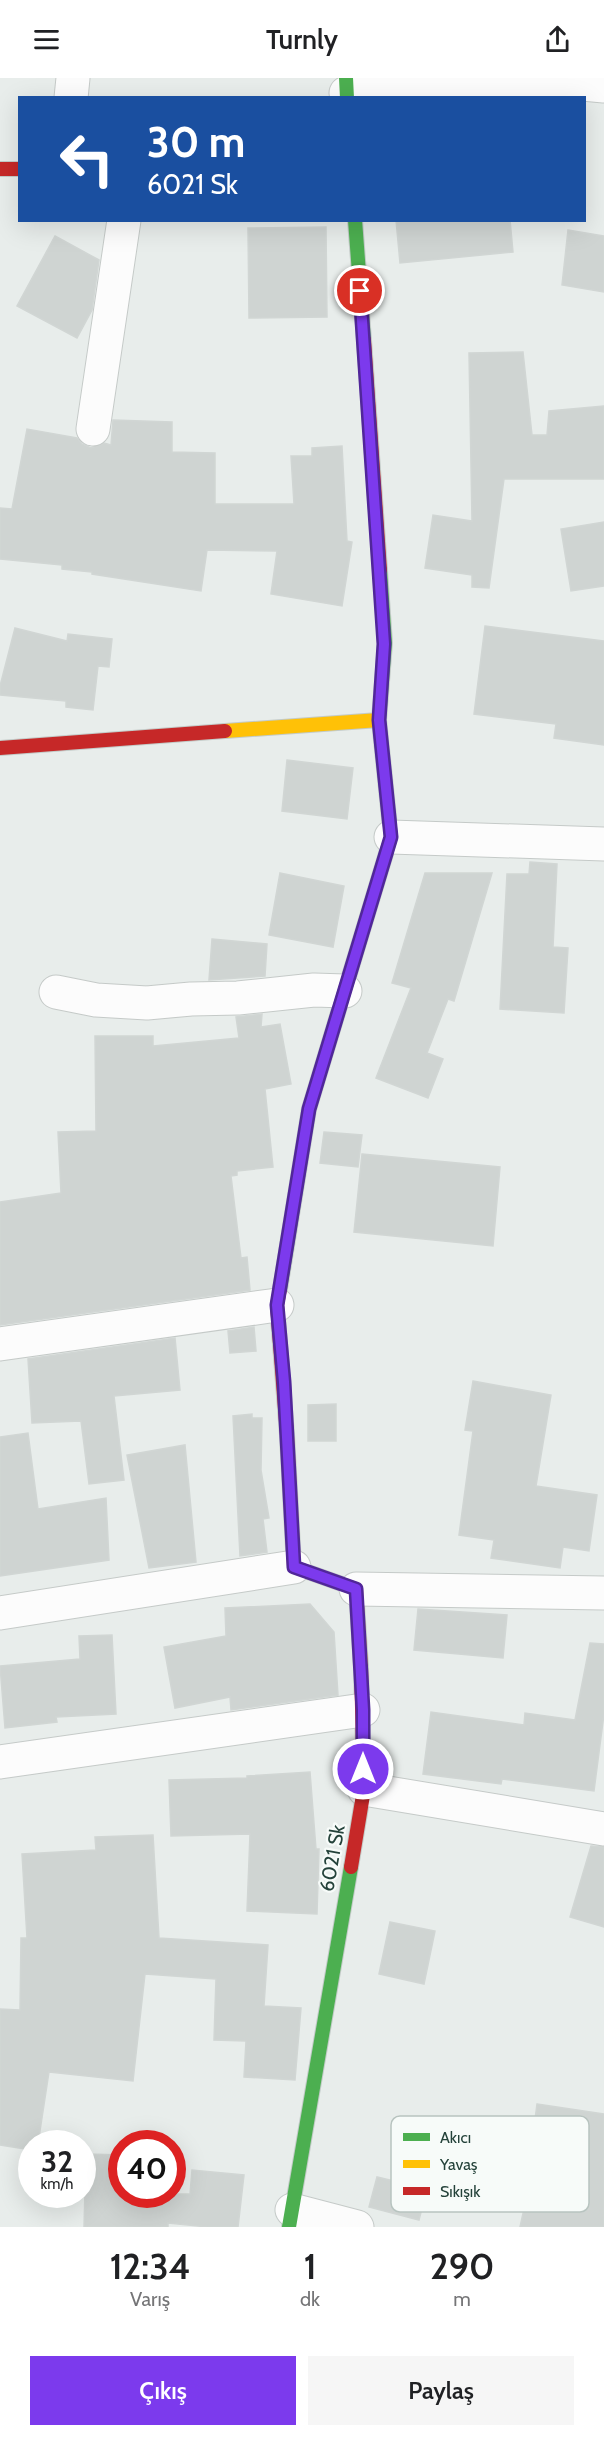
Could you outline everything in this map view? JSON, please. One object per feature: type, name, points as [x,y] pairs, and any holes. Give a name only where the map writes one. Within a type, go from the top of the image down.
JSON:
[{"type":"street","points":[[71,96],[73,78]]},
{"type":"street","points":[[346,90],[572,83],[604,86]]},
{"type":"street","points":[[0,169],[18,169]]},
{"type":"street","points":[[93,429],[124,222]]},
{"type":"street","points":[[294,1567],[284,1382],[277,1305],[309,1109],[391,837],[379,720],[384,644],[355,222]]},
{"type":"street","points":[[0,748],[379,720]]},
{"type":"street","points":[[391,837],[604,844]]},
{"type":"street","points":[[56,992],[96,1000],[147,1003],[238,998],[314,990],[345,991]]},
{"type":"street","points":[[0,1344],[277,1305]]},
{"type":"street","points":[[0,1613],[294,1567],[356,1589],[604,1593]]},
{"type":"street","name":"6021 Sk","points":[[291,2218],[364,1789],[363,1710],[356,1589]]},
{"type":"street","points":[[0,1762],[363,1710]]},
{"type":"street","points":[[364,1789],[604,1829]]},
{"type":"street","points":[[291,2218],[357,2227]]},
{"type":"building","points":[[396,222],[510,222],[513,252],[400,263]]},
{"type":"building","points":[[326,227],[327,317],[249,318],[248,228]]},
{"type":"building","points":[[568,230],[604,236],[604,292],[562,285]]},
{"type":"building","points":[[55,236],[99,260],[92,310],[77,338],[17,306]]},
{"type":"building","points":[[523,352],[532,435],[547,435],[549,411],[604,406],[604,479],[504,479],[489,588],[472,587],[472,575],[425,568],[433,515],[472,521],[469,353]]},
{"type":"building","points":[[113,420],[172,422],[172,452],[215,453],[215,504],[294,504],[291,456],[312,456],[312,448],[342,446],[347,541],[352,542],[342,606],[271,594],[277,551],[207,550],[201,591],[62,569],[62,565],[0,559],[0,508],[12,509],[27,429],[77,438],[82,444],[91,448],[104,443],[111,445]]},
{"type":"building","points":[[604,522],[604,586],[571,591],[561,529]]},
{"type":"building","points":[[485,626],[604,641],[604,745],[554,738],[556,724],[474,714]]},
{"type":"building","points":[[15,628],[67,641],[68,634],[112,639],[109,667],[98,666],[93,710],[66,707],[66,701],[0,695],[0,686]]},
{"type":"building","points":[[287,760],[353,768],[347,819],[282,811]]},
{"type":"building","points":[[530,862],[557,864],[553,947],[568,948],[564,1013],[500,1009],[507,874],[529,874]]},
{"type":"building","points":[[280,873],[344,886],[333,947],[269,935]]},
{"type":"building","points":[[425,873],[492,873],[454,1001],[448,999],[427,1053],[443,1059],[428,1098],[376,1078],[411,988],[392,983]]},
{"type":"building","points":[[212,939],[267,944],[265,976],[209,980]]},
{"type":"building","points":[[262,1014],[261,1027],[280,1024],[291,1084],[265,1089],[273,1167],[237,1171],[237,1175],[231,1176],[241,1258],[247,1257],[250,1290],[0,1325],[0,1202],[61,1193],[58,1132],[96,1131],[95,1036],[153,1036],[153,1046],[239,1038],[236,1017]]},
{"type":"building","points":[[324,1132],[362,1135],[358,1167],[320,1163]]},
{"type":"building","points":[[362,1154],[500,1167],[493,1246],[354,1232]]},
{"type":"building","points":[[254,1327],[256,1351],[230,1353],[228,1331]]},
{"type":"building","points":[[175,1338],[180,1390],[114,1396],[124,1480],[89,1484],[81,1421],[32,1423],[28,1359]]},
{"type":"building","points":[[473,1381],[551,1395],[536,1486],[597,1495],[589,1551],[563,1547],[560,1568],[491,1558],[494,1540],[459,1535],[473,1431],[465,1430]]},
{"type":"building","points":[[336,1404],[336,1441],[308,1441],[308,1405]]},
{"type":"building","points":[[252,1414],[252,1418],[262,1418],[261,1470],[269,1518],[263,1519],[267,1552],[240,1556],[233,1416]]},
{"type":"building","points":[[28,1433],[38,1509],[106,1498],[109,1560],[0,1576],[0,1437]]},
{"type":"building","points":[[185,1445],[196,1562],[149,1568],[127,1455]]},
{"type":"building","points":[[310,1604],[334,1632],[338,1695],[231,1710],[230,1697],[175,1708],[164,1647],[226,1636],[225,1608]]},
{"type":"building","points":[[418,1609],[507,1615],[503,1658],[414,1650]]},
{"type":"building","points":[[112,1635],[116,1714],[56,1717],[57,1722],[5,1728],[0,1666],[80,1659],[79,1636]]},
{"type":"building","points":[[590,1643],[604,1644],[604,1714],[594,1791],[502,1779],[501,1784],[423,1774],[431,1712],[524,1725],[525,1713],[575,1720]]},
{"type":"building","points":[[310,1772],[316,1849],[319,1849],[317,1914],[247,1911],[250,1834],[171,1836],[169,1780],[247,1778],[247,1776]]},
{"type":"building","points":[[153,1835],[159,1938],[268,1945],[264,2006],[301,2008],[295,2080],[244,2077],[246,2041],[214,2040],[216,1979],[145,1974],[133,2081],[49,2072],[40,2130],[18,2130],[18,2148],[0,2145],[0,2009],[20,2010],[21,1938],[27,1938],[22,1854],[96,1850],[95,1837]]},
{"type":"building","points":[[591,1846],[604,1847],[604,1927],[570,1917]]},
{"type":"building","points":[[390,1922],[435,1931],[424,1984],[379,1974]]},
{"type":"building","points":[[537,2104],[604,2114],[604,2227],[520,2227],[523,2212],[589,2212],[589,2116],[535,2116]]},
{"type":"building","points":[[96,2154],[108,2155],[108,2208],[186,2208],[186,2194],[190,2194],[192,2170],[244,2175],[238,2227],[168,2223],[168,2227],[84,2227],[85,2208],[96,2208]]},
{"type":"building","points":[[377,2177],[391,2180],[391,2212],[421,2212],[419,2220],[369,2207]]},
{"type":"traffic: fast","points":[[346,78],[347,96]]},
{"type":"traffic: fast","points":[[355,222],[364,340]]},
{"type":"traffic: fast","points":[[280,1289],[309,1109],[391,837],[379,720],[385,643],[380,570]]},
{"type":"traffic: fast","points":[[289,2227],[351,1867]]},
{"type":"traffic: slow","points":[[225,731],[379,720]]},
{"type":"traffic: slow","points":[[287,1435],[294,1567],[356,1589],[361,1667]]},
{"type":"traffic: jam","points":[[0,169],[18,169]]},
{"type":"traffic: jam","points":[[364,340],[380,570]]},
{"type":"traffic: jam","points":[[0,748],[225,731]]},
{"type":"traffic: jam","points":[[280,1289],[277,1305],[287,1435]]},
{"type":"traffic: jam","points":[[351,1867],[364,1789],[361,1667]]},
{"type":"route","points":[[360,291],[384,644],[379,720],[391,837],[309,1109],[277,1305],[284,1382],[294,1567],[356,1589],[363,1710],[363,1769]]}]
